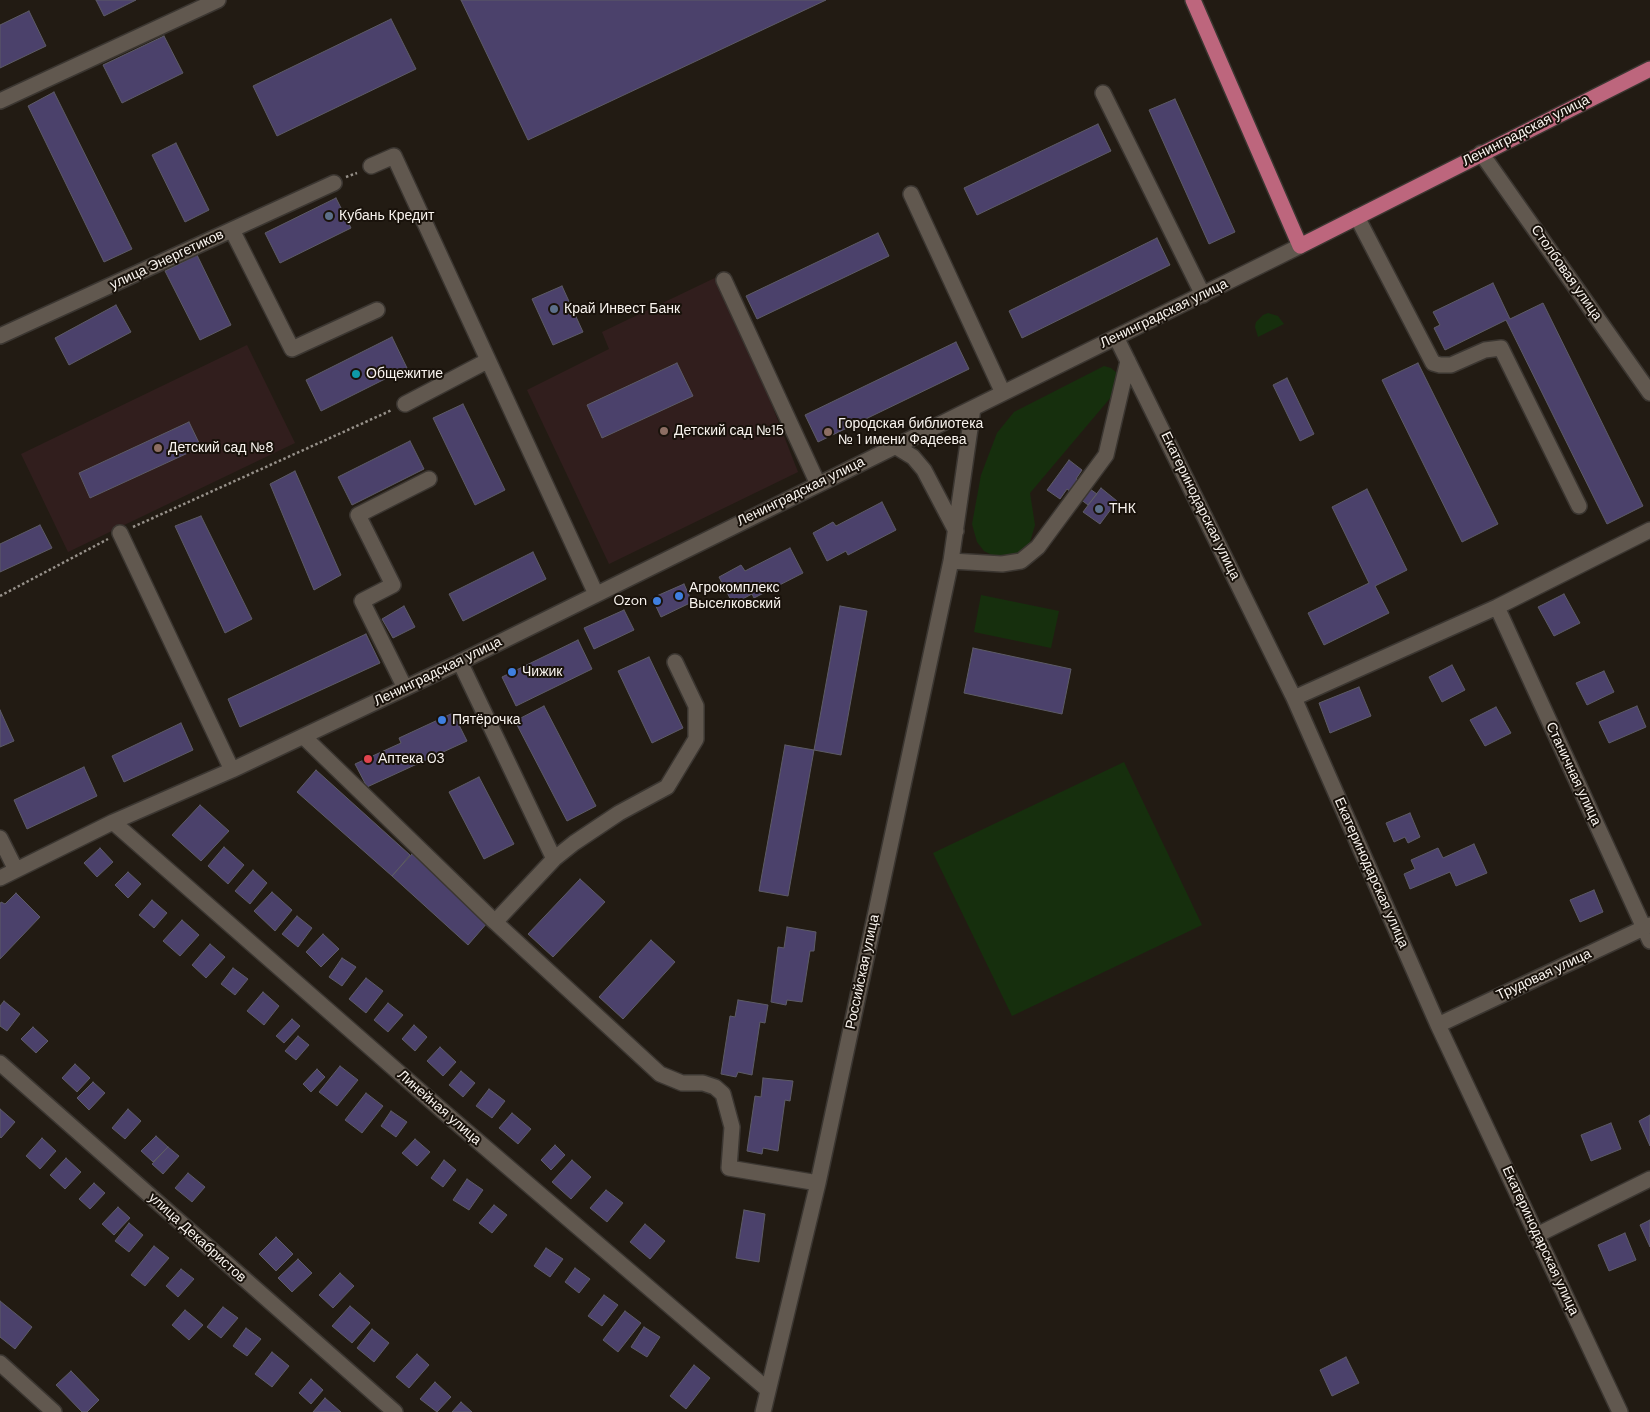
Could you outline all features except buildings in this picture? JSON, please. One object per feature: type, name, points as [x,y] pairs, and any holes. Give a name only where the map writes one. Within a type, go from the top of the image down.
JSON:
[{"type":"main road","points":[[1192,0],[1300,246]]},
{"type":"main road","name":"Ленинградская улица","points":[[1300,246],[1650,69]]},
{"type":"street","points":[[0,102],[218,0]]},
{"type":"street","points":[[1103,93],[1203,295]]},
{"type":"street","name":"Столбовая улица","points":[[1482,153],[1650,393]]},
{"type":"street","points":[[371,166],[394,156],[596,594]]},
{"type":"street","name":"улица Энергетиков","points":[[0,336],[334,183]]},
{"type":"street","points":[[911,194],[1003,392]]},
{"type":"street","points":[[1357,217],[1433,363],[1451,365],[1484,350],[1501,348],[1579,506]]},
{"type":"street","points":[[232,230],[292,349],[377,310]]},
{"type":"street","name":"Ленинградская улица","points":[[0,878],[113,822],[304,737],[460,662],[1300,246]]},
{"type":"street","points":[[724,280],[818,484]]},
{"type":"street","name":"Екатеринодарская улица","points":[[1116,337],[1294,698],[1438,1025],[1620,1412]]},
{"type":"street","points":[[405,404],[487,361]]},
{"type":"street","points":[[951,561],[1002,564],[1021,561],[1038,547],[1106,455],[1128,361]]},
{"type":"street","name":"Российская улица","points":[[763,1412],[818,1183],[951,561],[973,408]]},
{"type":"street","points":[[896,446],[913,457],[924,470],[956,531]]},
{"type":"street","points":[[405,688],[362,601],[393,585],[358,515],[429,479]]},
{"type":"street","points":[[1294,698],[1497,607],[1650,530]]},
{"type":"street","points":[[120,533],[232,770]]},
{"type":"street","name":"Станичная улица","points":[[1497,607],[1648,931]]},
{"type":"street","points":[[460,662],[554,859]]},
{"type":"street","points":[[495,922],[554,859],[619,813],[667,787],[696,739],[696,706],[675,662]]},
{"type":"street","points":[[304,737],[495,922],[660,1074],[682,1083],[703,1083],[715,1087],[723,1094],[732,1126],[729,1168],[818,1183]]},
{"type":"street","name":"Линейная улица","points":[[113,822],[445,1113],[768,1390]]},
{"type":"street","points":[[0,838],[16,870]]},
{"type":"street","name":"Трудовая улица","points":[[1438,1025],[1648,931]]},
{"type":"street","name":"улица Декабристов","points":[[0,1063],[395,1412]]},
{"type":"street","points":[[1537,1235],[1650,1179]]},
{"type":"street","points":[[0,1363],[54,1412]]},
{"type":"path","points":[[334,183],[371,166]]},
{"type":"path","points":[[0,596],[120,533],[405,404]]},
{"type":"shaded area","name":"Детский сад №15","points":[[721,275],[798,472],[609,564],[527,390],[609,349],[602,332]]},
{"type":"shaded area","name":"Детский сад №8","points":[[247,345],[295,443],[68,552],[21,454]]},
{"type":"green space","points":[[1268,313],[1278,316],[1284,324],[1258,337],[1255,327],[1256,322]]},
{"type":"green space","points":[[1104,366],[1111,368],[1118,374],[1117,390],[1030,493],[1035,525],[1028,549],[1020,555],[996,557],[984,551],[977,542],[972,524],[981,475],[997,433],[1014,412]]},
{"type":"green space","points":[[981,595],[1059,611],[1051,648],[974,632]]},
{"type":"green space","points":[[1124,762],[1202,925],[1012,1016],[933,853]]},
{"type":"place","name":"Кубань Кредит","points":[[329,216]]},
{"type":"place","name":"Край Инвест Банк","points":[[554,309]]},
{"type":"place","name":"Общежитие","points":[[356,374]]},
{"type":"place","name":"Детский сад №15","points":[[664,431]]},
{"type":"place","name":"Городская библиотека № 1 имени Фадеева","points":[[828,432]]},
{"type":"place","name":"Детский сад №8","points":[[158,448]]},
{"type":"place","name":"ТНК","points":[[1099,509]]},
{"type":"place","name":"Агрокомплекс Выселковский","points":[[679,596]]},
{"type":"place","name":"Ozon","points":[[657,601]]},
{"type":"place","name":"Чижик","points":[[512,672]]},
{"type":"place","name":"Пятёрочка","points":[[442,720]]},
{"type":"place","name":"Аптека 03","points":[[368,759]]}]
